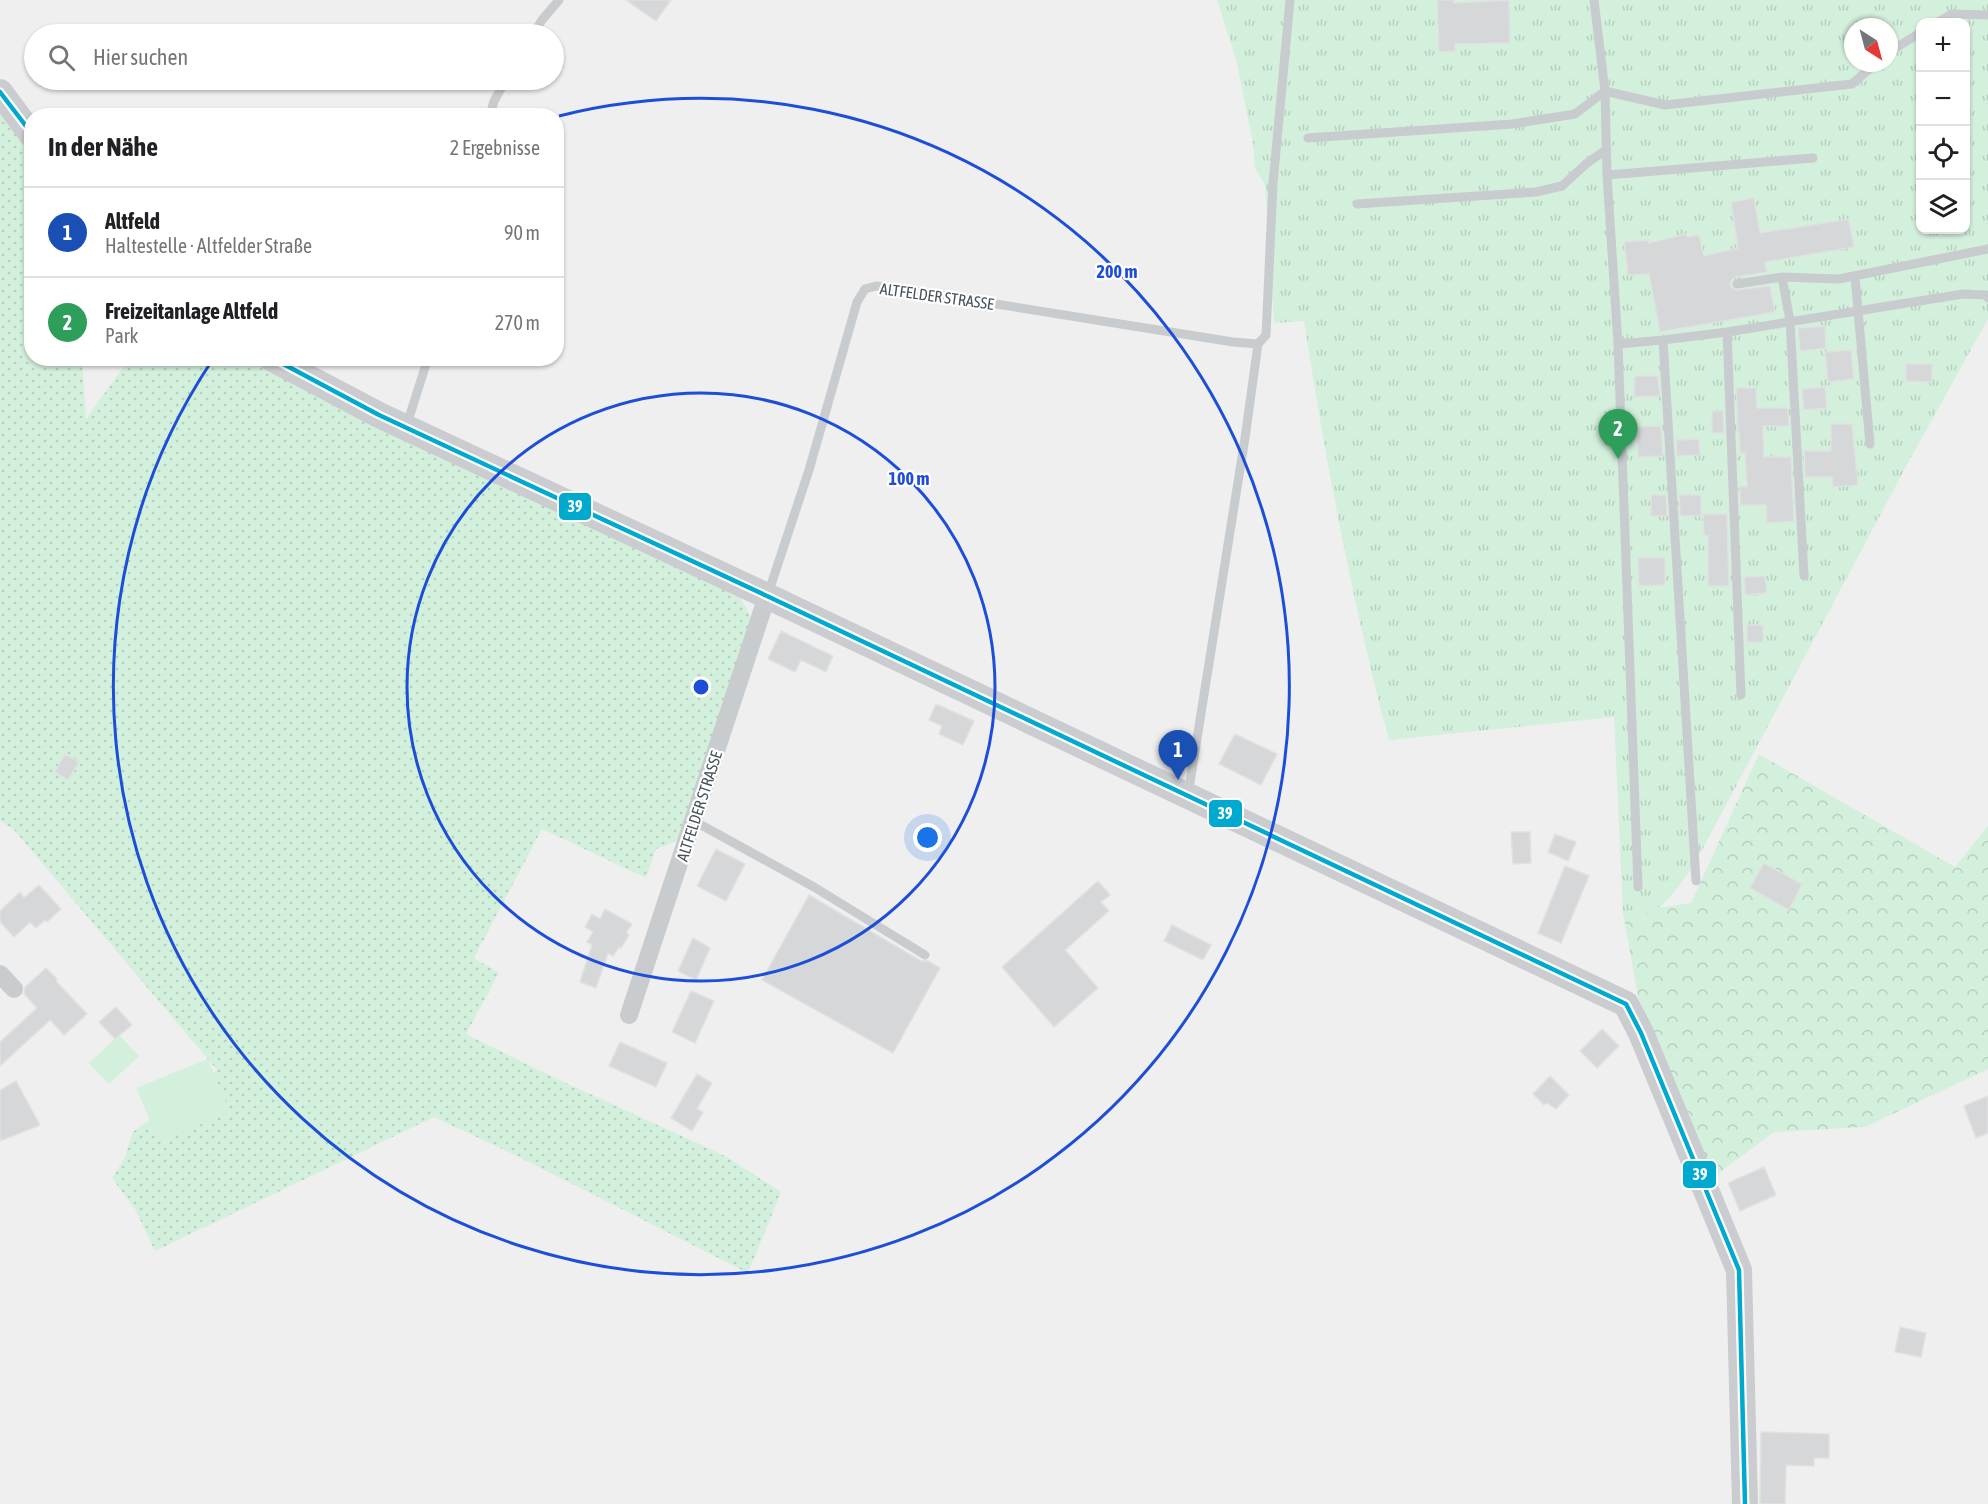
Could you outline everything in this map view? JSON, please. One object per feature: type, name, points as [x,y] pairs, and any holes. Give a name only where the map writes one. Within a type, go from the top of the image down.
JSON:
[{"type":"street","points":[[0,92],[24,124]]},
{"type":"street","points":[[287,366],[406,427],[1626,1004],[1641,1034],[1739,1270],[1745,1504]]},
{"type":"street","name":"ALTFELDER STRASSE","points":[[629,1015],[767,596]]},
{"type":"street","points":[[0,974],[14,989]]},
{"type":"lane","points":[[539,24],[559,0]]},
{"type":"lane","points":[[1187,796],[1258,344],[1266,335],[1273,183],[1290,0]]},
{"type":"lane","points":[[1594,0],[1605,91],[1607,175],[1618,344],[1638,887]]},
{"type":"lane","points":[[1945,18],[1952,14],[1988,15]]},
{"type":"lane","points":[[1898,46],[1916,35]]},
{"type":"lane","points":[[1605,91],[1665,105],[1851,84],[1865,72]]},
{"type":"lane","points":[[492,108],[501,90]]},
{"type":"lane","points":[[1308,138],[1512,124],[1575,114],[1605,91]]},
{"type":"lane","points":[[1357,204],[1536,192],[1562,186],[1587,163],[1606,150]]},
{"type":"lane","points":[[1607,175],[1813,158]]},
{"type":"lane","points":[[1737,284],[1782,277],[1839,279],[1855,277],[1988,249]]},
{"type":"lane","points":[[1782,277],[1790,321],[1804,576]]},
{"type":"lane","points":[[1855,277],[1870,444]]},
{"type":"lane","name":"ALTFELDER STRASSE","points":[[767,596],[809,470],[857,302],[865,289],[876,286],[896,288],[1233,342],[1258,344]]},
{"type":"lane","points":[[1618,344],[1727,332],[1963,294],[1986,295],[1988,298]]},
{"type":"lane","points":[[1727,332],[1741,694]]},
{"type":"lane","points":[[1663,340],[1696,881]]},
{"type":"lane","points":[[406,427],[425,366]]},
{"type":"lane","points":[[694,821],[814,887],[925,955]]},
{"type":"green space","points":[[1217,0],[1988,0],[1988,319],[1909,461],[1693,867],[1672,895],[1657,909],[1647,913],[1623,913],[1614,717],[1389,740],[1363,636],[1341,532],[1304,321],[1274,323],[1265,185],[1255,168],[1253,144],[1237,63]]},
{"type":"green space","points":[[0,92],[24,125],[24,366],[82,366],[86,419],[124,366],[285,366],[740,597],[751,617],[677,841],[656,849],[646,878],[542,829],[474,958],[499,973],[466,1034],[553,1077],[725,1156],[781,1192],[748,1273],[519,1157],[434,1117],[155,1251],[135,1209],[112,1178],[124,1159],[133,1132],[217,1070],[15,831],[0,820]]},
{"type":"green space","points":[[1759,754],[1955,867],[1988,826],[1988,1069],[1865,1127],[1774,1132],[1704,1184],[1644,1030],[1623,913],[1691,903]]},
{"type":"green space","points":[[119,1035],[139,1056],[109,1084],[89,1063]]},
{"type":"green space","points":[[208,1059],[230,1112],[159,1142],[136,1088]]},
{"type":"building","points":[[626,0],[671,0],[656,21]]},
{"type":"building","points":[[1437,0],[1454,0],[1454,3],[1509,0],[1510,43],[1455,44],[1456,51],[1439,52]]},
{"type":"building","points":[[1754,198],[1760,233],[1849,219],[1854,247],[1765,262],[1767,272],[1736,277],[1731,281],[1730,286],[1735,290],[1770,286],[1775,312],[1660,332],[1649,274],[1628,275],[1624,242],[1648,240],[1649,243],[1686,234],[1687,237],[1699,235],[1704,256],[1738,248],[1731,202]]},
{"type":"building","points":[[1825,326],[1826,348],[1800,351],[1798,328]]},
{"type":"building","points":[[1851,350],[1854,379],[1828,382],[1825,352]]},
{"type":"building","points":[[1906,364],[1932,364],[1932,382],[1906,381]]},
{"type":"building","points":[[1635,376],[1658,376],[1660,396],[1634,397]]},
{"type":"building","points":[[1825,387],[1827,408],[1804,410],[1802,389]]},
{"type":"building","points":[[1736,388],[1756,388],[1757,408],[1788,408],[1789,426],[1763,426],[1764,457],[1791,457],[1794,521],[1767,523],[1766,505],[1740,505],[1740,486],[1747,487],[1745,453],[1740,453]]},
{"type":"building","points":[[1712,411],[1723,411],[1724,433],[1712,433]]},
{"type":"building","points":[[1831,424],[1852,424],[1858,485],[1833,487],[1832,477],[1805,477],[1804,451],[1831,451]]},
{"type":"building","points":[[1661,426],[1663,456],[1638,457],[1636,427]]},
{"type":"building","points":[[1699,439],[1700,455],[1677,456],[1676,440]]},
{"type":"building","points":[[1651,495],[1666,495],[1667,516],[1651,516]]},
{"type":"building","points":[[1679,495],[1701,495],[1701,516],[1680,516]]},
{"type":"building","points":[[1703,514],[1727,514],[1729,586],[1708,586],[1708,536],[1704,536]]},
{"type":"building","points":[[1638,558],[1665,558],[1665,585],[1639,586]]},
{"type":"building","points":[[1765,576],[1767,593],[1745,595],[1744,577]]},
{"type":"building","points":[[1747,625],[1763,625],[1763,642],[1747,642]]},
{"type":"building","points":[[781,631],[833,656],[826,672],[801,660],[795,672],[768,659]]},
{"type":"building","points":[[936,704],[974,721],[963,745],[939,734],[942,726],[929,720]]},
{"type":"building","points":[[1235,734],[1277,754],[1261,785],[1219,764]]},
{"type":"building","points":[[65,754],[79,762],[68,780],[55,772]]},
{"type":"building","points":[[1511,832],[1530,832],[1531,863],[1513,864]]},
{"type":"building","points":[[1555,834],[1576,842],[1568,861],[1548,852]]},
{"type":"building","points":[[716,849],[745,864],[726,901],[697,886]]},
{"type":"building","points":[[1764,863],[1802,884],[1789,910],[1750,888]]},
{"type":"building","points":[[1565,866],[1589,876],[1561,943],[1538,933]]},
{"type":"building","points":[[1098,881],[1110,895],[1101,902],[1109,911],[1065,950],[1098,988],[1054,1027],[1002,967]]},
{"type":"building","points":[[39,885],[61,909],[47,922],[45,920],[36,928],[30,922],[14,937],[0,922],[0,911],[20,892],[24,898]]},
{"type":"building","points":[[809,895],[921,961],[928,961],[940,968],[893,1053],[762,980]]},
{"type":"building","points":[[605,909],[632,924],[626,933],[629,935],[621,948],[619,947],[613,956],[608,953],[596,988],[580,982],[592,945],[587,942],[593,932],[585,927],[592,914],[600,919]]},
{"type":"building","points":[[1172,925],[1211,945],[1203,960],[1164,941]]},
{"type":"building","points":[[693,938],[710,948],[696,980],[678,971]]},
{"type":"building","points":[[46,968],[87,1014],[64,1035],[50,1020],[0,1066],[0,1042],[37,1008],[24,994],[25,987]]},
{"type":"building","points":[[691,991],[714,1001],[695,1043],[672,1032]]},
{"type":"building","points":[[116,1007],[132,1025],[115,1039],[99,1022]]},
{"type":"building","points":[[1602,1029],[1619,1046],[1597,1068],[1580,1051]]},
{"type":"building","points":[[620,1042],[667,1063],[656,1087],[609,1066]]},
{"type":"building","points":[[697,1074],[712,1083],[697,1109],[703,1112],[692,1131],[671,1118]]},
{"type":"building","points":[[1550,1076],[1569,1095],[1556,1109],[1547,1103],[1544,1105],[1533,1094]]},
{"type":"building","points":[[16,1081],[40,1125],[0,1141],[0,1090]]},
{"type":"building","points":[[1988,1096],[1988,1133],[1976,1138],[1964,1106]]},
{"type":"building","points":[[1764,1167],[1776,1195],[1740,1211],[1728,1183]]},
{"type":"building","points":[[1900,1327],[1926,1333],[1921,1357],[1895,1352]]},
{"type":"building","points":[[1761,1432],[1829,1434],[1829,1458],[1814,1458],[1814,1466],[1786,1465],[1785,1504],[1760,1504]]},
{"type":"transit line","name":"39","points":[[0,92],[24,124]]},
{"type":"transit line","name":"39","points":[[287,366],[379,415],[767,596],[1626,1004],[1641,1033],[1739,1270],[1745,1504]]},
{"type":"place","name":"Freizeitanlage Altfeld","points":[[1618,459]]},
{"type":"place","name":"Altfeld","points":[[1178,780]]}]
